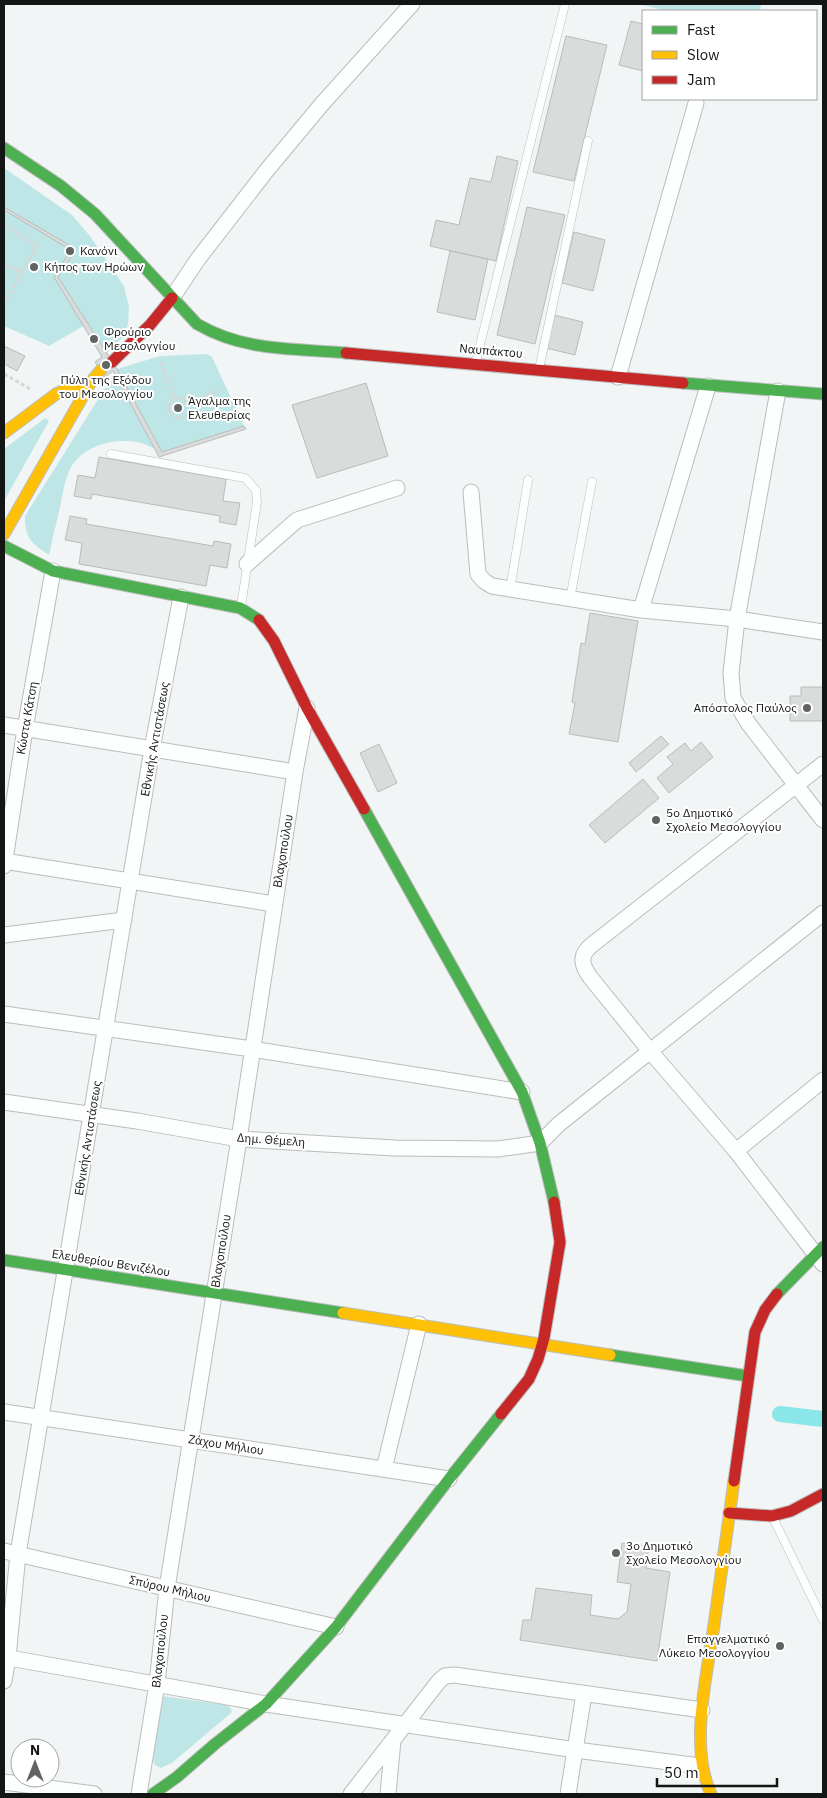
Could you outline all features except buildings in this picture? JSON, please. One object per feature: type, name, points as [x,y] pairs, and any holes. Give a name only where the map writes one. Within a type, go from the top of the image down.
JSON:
[{"type":"street","points":[[112,362],[150,325],[267,170],[322,104],[412,4]]},
{"type":"street","points":[[618,377],[696,103]]},
{"type":"street","name":"Ναυπάκτου","points":[[4,148],[61,186],[95,214],[119,238],[192,320],[222,337],[271,347],[476,363],[708,386],[823,394]]},
{"type":"street","points":[[4,534],[91,382],[101,370]]},
{"type":"street","points":[[4,433],[56,394],[91,382]]},
{"type":"street","points":[[641,610],[708,386]]},
{"type":"street","points":[[778,391],[737,619],[731,673],[733,698],[748,723],[823,820]]},
{"type":"street","points":[[247,564],[297,520],[397,488]]},
{"type":"street","points":[[471,492],[478,574],[492,586],[641,610],[737,619],[823,632]]},
{"type":"street","points":[[4,546],[32,562],[53,570],[240,608],[259,620],[274,641],[307,708],[522,1092],[540,1143],[555,1208],[560,1242],[542,1344],[536,1365],[527,1384],[449,1479],[336,1627],[266,1704],[177,1777],[153,1794]]},
{"type":"street","name":"Κώστα Κάτση","points":[[4,863],[53,570]]},
{"type":"street","name":"Εθνικής Αντιστάσεως","points":[[4,1681],[11,1552],[42,1418],[152,749],[181,596]]},
{"type":"street","name":"Βλαχοπούλου","points":[[139,1794],[157,1684],[167,1588],[215,1293],[295,772],[307,708]]},
{"type":"street","points":[[4,725],[295,772]]},
{"type":"street","points":[[711,1794],[700,1766],[702,1710],[756,1326],[779,1292],[821,1256],[586,972],[583,963],[583,953],[823,764]]},
{"type":"street","points":[[4,863],[274,904]]},
{"type":"street","points":[[540,1143],[558,1124],[823,913]]},
{"type":"street","points":[[4,936],[124,920]]},
{"type":"street","points":[[4,1014],[252,1049],[522,1092]]},
{"type":"street","points":[[736,1151],[823,1080]]},
{"type":"street","name":"Δημ. Θέμελη","points":[[4,1102],[92,1114],[239,1139],[423,1149],[498,1150],[540,1143]]},
{"type":"street","name":"Ελευθερίου Βενιζέλου","points":[[4,1260],[748,1376]]},
{"type":"street","points":[[384,1470],[419,1324]]},
{"type":"street","name":"Ζάχου Μήλιου","points":[[4,1412],[449,1479]]},
{"type":"street","points":[[729,1513],[772,1516],[790,1511],[823,1494]]},
{"type":"street","name":"Σπύρου Μήλιου","points":[[11,1552],[336,1627]]},
{"type":"street","points":[[6,1657],[266,1704],[576,1750],[700,1766]]},
{"type":"street","points":[[351,1794],[438,1681],[445,1676],[454,1675],[702,1710]]},
{"type":"street","points":[[568,1794],[584,1694]]},
{"type":"street","points":[[388,1794],[393,1740]]},
{"type":"street","points":[[4,1782],[94,1794]]},
{"type":"lane","points":[[476,363],[565,4]]},
{"type":"lane","points":[[539,369],[588,141]]},
{"type":"lane","points":[[111,454],[245,478],[256,490],[257,502],[240,608]]},
{"type":"lane","points":[[510,590],[528,480]]},
{"type":"lane","points":[[570,600],[592,482]]},
{"type":"lane","points":[[772,1516],[823,1620]]},
{"type":"path","points":[[4,225],[37,246],[6,302],[4,301]]},
{"type":"path","points":[[4,264],[21,272]]},
{"type":"path","points":[[161,362],[174,399]]},
{"type":"path","points":[[4,374],[36,392]]},
{"type":"path","points":[[188,403],[220,390]]},
{"type":"path","points":[[182,398],[188,403],[190,409],[187,415],[181,418],[174,417],[169,409],[170,402],[174,399],[182,398]]},
{"type":"shaded area","points":[[641,4],[761,4],[760,10],[662,10]]},
{"type":"shaded area","points":[[4,168],[72,215],[90,236],[124,286],[129,307],[128,324],[124,336],[106,354],[87,324],[49,346],[4,326]]},
{"type":"shaded area","points":[[207,354],[212,357],[244,426],[162,452],[144,444],[131,441],[111,442],[92,449],[76,461],[68,473],[49,555],[33,543],[26,530],[25,516],[117,369],[160,356]]},
{"type":"shaded area","points":[[45,418],[49,421],[4,501],[4,449]]},
{"type":"shaded area","points":[[162,1696],[225,1705],[230,1707],[232,1712],[172,1763],[161,1768],[155,1765],[153,1760]]},
{"type":"waterway","points":[[780,1414],[823,1419]]},
{"type":"traffic: fast","points":[[4,148],[61,186],[95,214],[197,324],[233,340],[251,344],[346,353]]},
{"type":"traffic: fast","points":[[683,383],[823,394]]},
{"type":"traffic: fast","points":[[4,546],[53,571],[240,608],[259,620]]},
{"type":"traffic: fast","points":[[364,809],[522,1092],[540,1143],[554,1202]]},
{"type":"traffic: fast","points":[[777,1294],[823,1247]]},
{"type":"traffic: fast","points":[[4,1260],[343,1313]]},
{"type":"traffic: fast","points":[[610,1355],[748,1376]]},
{"type":"traffic: fast","points":[[153,1794],[177,1777],[266,1704],[336,1627],[501,1414]]},
{"type":"traffic: slow","points":[[4,534],[91,382],[101,370]]},
{"type":"traffic: slow","points":[[4,433],[56,394],[91,382]]},
{"type":"traffic: slow","points":[[343,1313],[610,1355]]},
{"type":"traffic: slow","points":[[711,1794],[701,1755],[700,1733],[704,1688],[734,1481]]},
{"type":"traffic: jam","points":[[112,362],[150,325],[172,298]]},
{"type":"traffic: jam","points":[[346,353],[683,383]]},
{"type":"traffic: jam","points":[[259,620],[274,641],[307,708],[364,809]]},
{"type":"traffic: jam","points":[[501,1414],[529,1379],[538,1359],[544,1338],[560,1242],[554,1202]]},
{"type":"traffic: jam","points":[[734,1481],[755,1332],[765,1310],[777,1294]]},
{"type":"traffic: jam","points":[[729,1513],[772,1516],[791,1511],[823,1494]]},
{"type":"place","name":"Κανόνι","points":[[70,251]]},
{"type":"place","name":"Κήπος των Ηρώων","points":[[34,267]]},
{"type":"place","name":"Φρούριο Μεσολογγίου","points":[[94,339]]},
{"type":"place","name":"Πύλη της Εξόδου του Μεσολογγίου","points":[[106,365]]},
{"type":"place","name":"Άγαλμα της Ελευθερίας","points":[[178,408]]},
{"type":"place","name":"Απόστολος Παύλος","points":[[807,708]]},
{"type":"place","name":"5ο Δημοτικό Σχολείο Μεσολογγίου","points":[[656,820]]},
{"type":"place","name":"3ο Δημοτικό Σχολείο Μεσολογγίου","points":[[616,1553]]},
{"type":"place","name":"Επαγγελματικό Λύκειο Μεσολογγίου","points":[[780,1646]]}]
